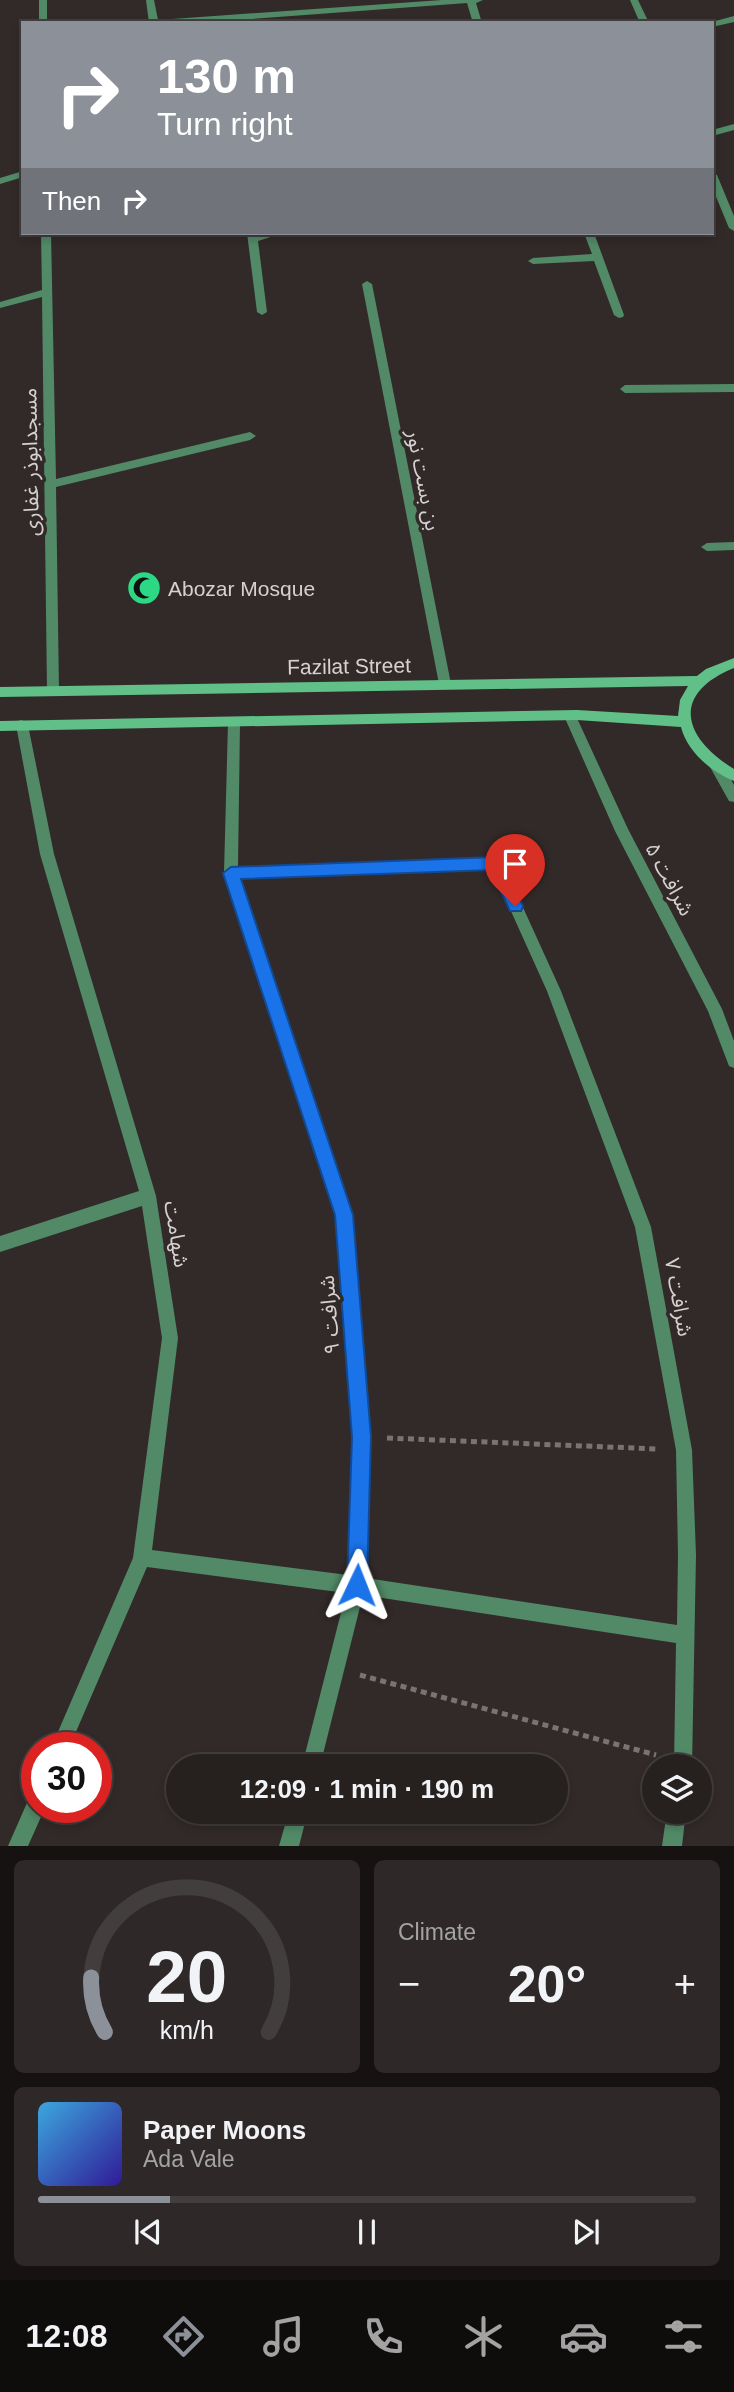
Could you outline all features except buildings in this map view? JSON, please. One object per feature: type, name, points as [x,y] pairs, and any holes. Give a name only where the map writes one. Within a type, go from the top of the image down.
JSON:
[{"type":"main road","points":[[734,663],[713,670],[698,681],[685,706],[685,722],[695,746],[717,767],[734,776]]},
{"type":"main road","name":"Fazilat Street","points":[[0,692],[698,681]]},
{"type":"main road","points":[[0,726],[570,716],[685,722]]},
{"type":"street","points":[[43,0],[43,21]]},
{"type":"street","points":[[150,0],[155,21]]},
{"type":"street","points":[[203,21],[227,20],[262,12],[479,0]]},
{"type":"street","points":[[634,0],[644,21]]},
{"type":"street","points":[[471,1],[477,21]]},
{"type":"street","points":[[353,9],[354,21]]},
{"type":"street","points":[[714,24],[734,19]]},
{"type":"street","points":[[714,132],[734,127]]},
{"type":"street","points":[[0,181],[21,175]]},
{"type":"street","points":[[714,179],[734,228]]},
{"type":"street","name":"مسجدابوذر غفاری","points":[[46,235],[53,690]]},
{"type":"street","points":[[590,235],[619,315]]},
{"type":"street","points":[[253,236],[262,313]]},
{"type":"street","points":[[533,261],[598,257]]},
{"type":"street","name":"بن بست نور","points":[[367,284],[444,684]]},
{"type":"street","points":[[0,305],[47,292]]},
{"type":"street","points":[[625,389],[734,388]]},
{"type":"street","points":[[50,484],[250,436]]},
{"type":"street","points":[[707,547],[734,546]]},
{"type":"street","name":"شرافت ۵","points":[[570,716],[622,831],[715,1010],[734,1061]]},
{"type":"street","name":"شرافت ۹","points":[[234,723],[231,873],[344,1215],[361,1437],[357,1585],[314,1754]]},
{"type":"street","name":"شهامت","points":[[22,725],[47,854],[148,1196],[170,1338],[142,1558],[67,1732]]},
{"type":"street","points":[[717,767],[734,797]]},
{"type":"street","name":"شرافت ۷","points":[[231,873],[496,863],[554,991],[643,1227],[684,1450],[687,1555],[683,1754]]},
{"type":"street","points":[[0,1244],[148,1196]]},
{"type":"street","points":[[142,1558],[357,1585],[685,1635]]},
{"type":"street","points":[[18,1846],[28,1823]]},
{"type":"street","points":[[289,1846],[295,1824]]},
{"type":"street","points":[[672,1846],[675,1824]]},
{"type":"path","points":[[361,1437],[684,1450]]},
{"type":"path","points":[[337,1669],[647,1754]]},
{"type":"place","name":"Abozar Mosque","points":[[144,588]]},
{"type":"route","points":[[357,1585],[361,1437],[344,1215],[231,873],[496,863],[515,906]]}]
